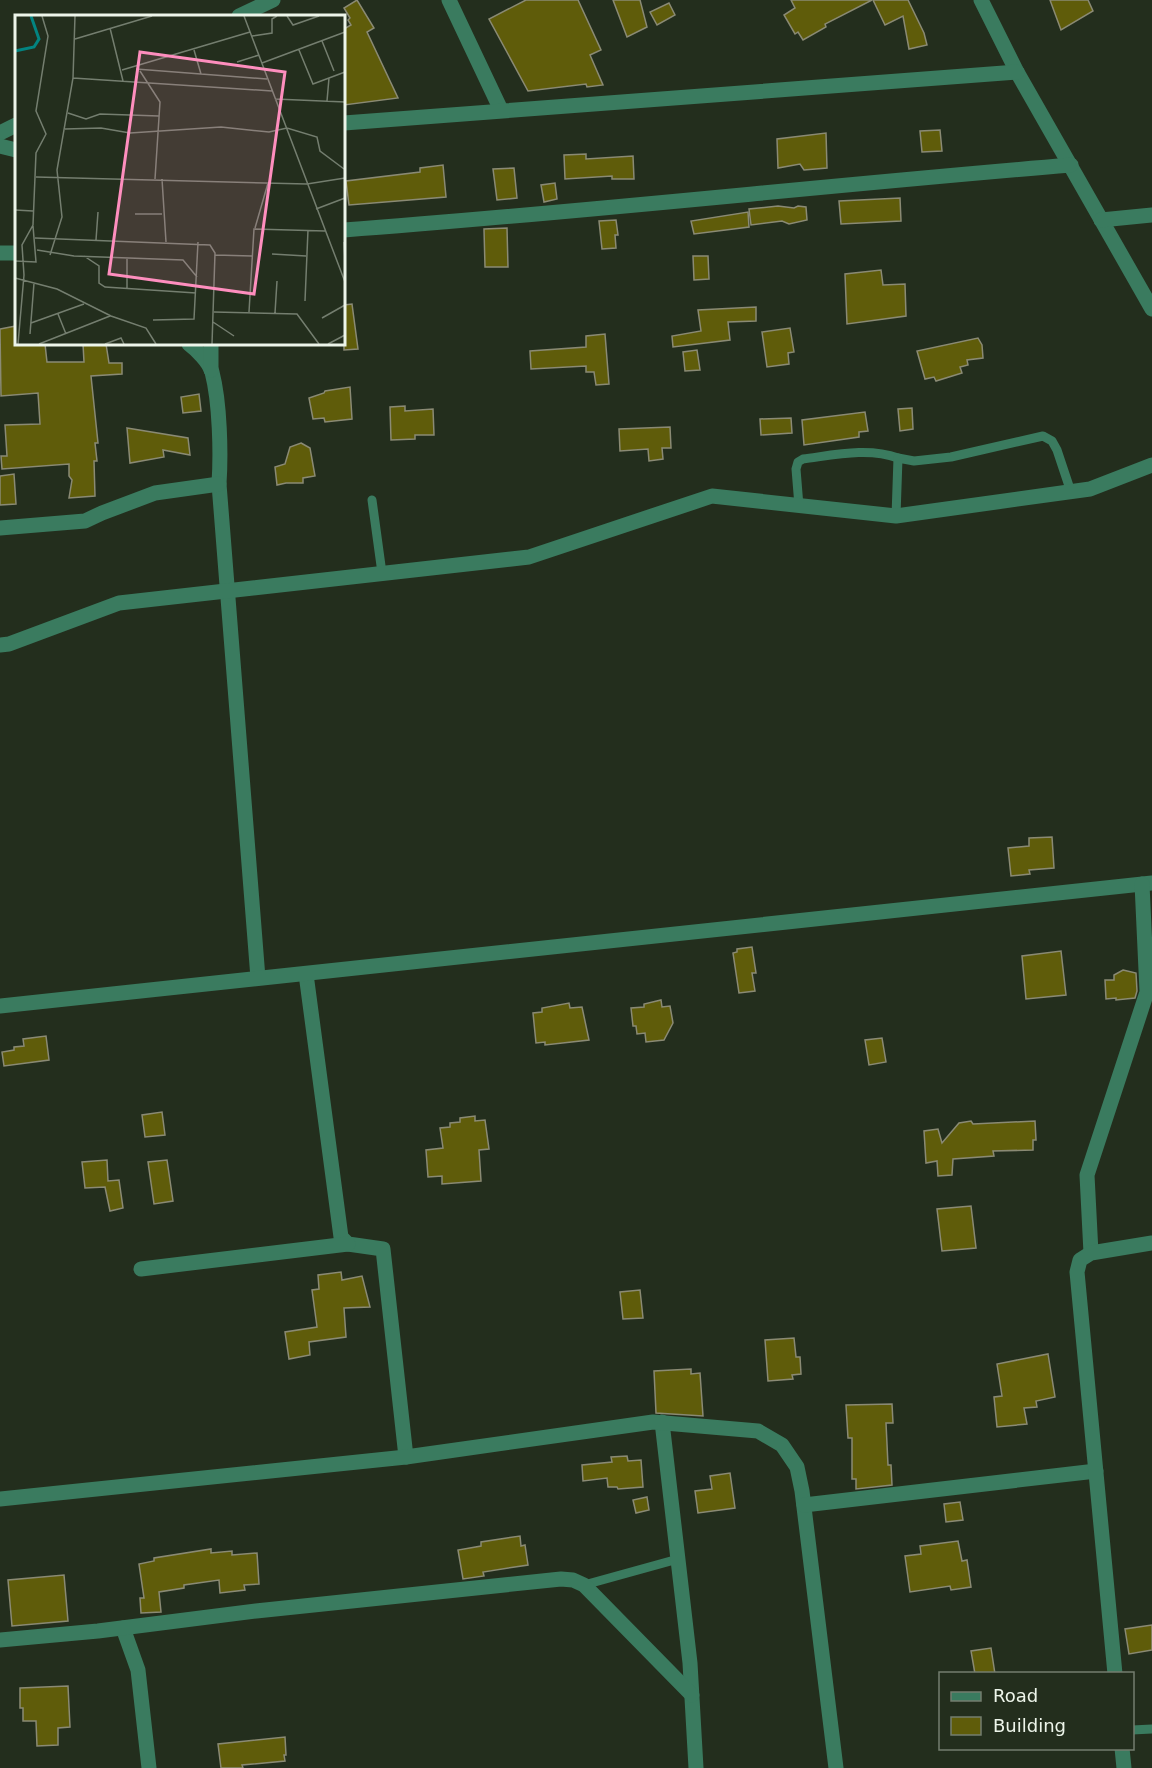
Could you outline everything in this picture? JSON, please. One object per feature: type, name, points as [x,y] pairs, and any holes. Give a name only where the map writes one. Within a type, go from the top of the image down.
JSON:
[{"type":"street","points":[[241,15],[273,0]]},
{"type":"street","points":[[449,0],[501,110]]},
{"type":"street","points":[[981,0],[1017,72],[1152,309]]},
{"type":"street","points":[[345,123],[1017,72]]},
{"type":"street","points":[[0,133],[15,126]]},
{"type":"street","points":[[0,146],[15,150]]},
{"type":"street","points":[[345,230],[519,217],[858,183],[1071,165]]},
{"type":"street","points":[[1101,219],[1152,215]]},
{"type":"street","points":[[190,345],[211,370]]},
{"type":"street","points":[[211,345],[211,370],[216,402],[220,464],[219,484],[258,978]]},
{"type":"street","points":[[0,645],[9,644],[119,603],[529,557],[712,496],[896,516],[1090,489],[1152,465]]},
{"type":"street","points":[[0,528],[85,521],[155,493],[219,484]]},
{"type":"street","points":[[0,1006],[1147,883],[1148,992],[1087,1175],[1091,1253]]},
{"type":"street","points":[[306,974],[341,1237],[348,1244]]},
{"type":"street","points":[[1115,1672],[1077,1272],[1080,1260],[1091,1253],[1152,1243]]},
{"type":"street","points":[[141,1269],[348,1244],[383,1249],[406,1457]]},
{"type":"street","points":[[0,1499],[406,1457],[653,1422],[758,1431],[782,1445],[797,1467],[804,1505],[836,1768]]},
{"type":"street","points":[[662,1422],[692,1695],[696,1768]]},
{"type":"street","points":[[804,1505],[1096,1471]]},
{"type":"street","points":[[0,1640],[561,1579],[573,1580],[584,1585],[692,1695]]},
{"type":"street","points":[[123,1628],[138,1670],[149,1768]]},
{"type":"street","points":[[1122,1750],[1124,1768]]},
{"type":"lane","points":[[799,506],[796,469],[798,462],[803,459],[867,452],[884,453],[914,461],[951,457],[1043,436],[1052,441],[1057,450],[1071,492]]},
{"type":"lane","points":[[896,516],[898,458]]},
{"type":"lane","points":[[372,500],[382,573]]},
{"type":"lane","points":[[584,1585],[678,1559]]},
{"type":"lane","points":[[1134,1730],[1152,1729]]},
{"type":"building","points":[[357,0],[374,28],[367,32],[398,98],[345,105],[345,28],[351,25],[344,8]]},
{"type":"building","points":[[526,0],[578,0],[601,50],[590,55],[603,85],[587,87],[586,84],[528,91],[489,19]]},
{"type":"building","points":[[613,0],[640,0],[647,27],[627,37]]},
{"type":"building","points":[[791,0],[872,0],[825,24],[826,27],[803,40],[798,32],[795,34],[784,15],[795,8]]},
{"type":"building","points":[[873,0],[908,0],[924,33],[927,45],[909,49],[903,16],[885,25]]},
{"type":"building","points":[[1050,0],[1088,0],[1093,11],[1061,30]]},
{"type":"building","points":[[669,3],[675,15],[657,25],[650,12]]},
{"type":"building","points":[[940,130],[942,151],[922,152],[920,131]]},
{"type":"building","points":[[826,133],[827,168],[804,170],[800,164],[778,168],[777,139]]},
{"type":"building","points":[[586,154],[586,159],[633,156],[634,179],[612,179],[612,176],[565,179],[564,155]]},
{"type":"building","points":[[443,165],[446,197],[349,205],[346,181],[420,172],[420,168]]},
{"type":"building","points":[[514,168],[517,198],[497,200],[493,169]]},
{"type":"building","points":[[555,183],[557,199],[544,202],[541,185]]},
{"type":"building","points":[[900,198],[901,221],[841,224],[839,201]]},
{"type":"building","points":[[778,206],[806,207],[807,220],[789,224],[782,221],[751,225],[749,209]]},
{"type":"building","points":[[748,212],[749,227],[694,234],[691,221]]},
{"type":"building","points":[[616,220],[618,235],[615,235],[616,248],[602,249],[599,221]]},
{"type":"building","points":[[507,228],[508,267],[485,267],[484,229]]},
{"type":"building","points":[[693,256],[708,256],[709,279],[694,280]]},
{"type":"building","points":[[881,270],[883,285],[905,284],[906,316],[847,324],[845,274]]},
{"type":"building","points":[[352,304],[358,349],[344,350],[345,305]]},
{"type":"building","points":[[756,307],[756,321],[728,322],[730,340],[673,347],[672,336],[701,331],[698,310]]},
{"type":"building","points":[[15,326],[15,345],[45,345],[47,362],[84,362],[83,345],[106,345],[109,363],[122,363],[122,374],[91,376],[98,443],[95,443],[97,461],[94,461],[95,496],[69,498],[72,480],[69,476],[69,464],[2,469],[1,456],[7,456],[5,425],[40,424],[38,393],[1,396],[0,329]]},
{"type":"building","points":[[790,328],[794,352],[788,353],[789,364],[767,367],[762,332]]},
{"type":"building","points":[[605,334],[609,384],[596,385],[594,372],[586,372],[586,366],[531,369],[530,351],[586,347],[586,336]]},
{"type":"building","points":[[978,338],[982,345],[983,358],[967,360],[968,365],[960,367],[962,373],[936,381],[934,377],[925,379],[917,351]]},
{"type":"building","points":[[697,350],[700,370],[685,371],[683,352]]},
{"type":"building","points":[[350,387],[352,419],[325,422],[324,418],[313,419],[309,398],[325,391]]},
{"type":"building","points":[[199,394],[201,411],[183,413],[181,397]]},
{"type":"building","points":[[405,406],[405,411],[433,409],[434,435],[415,435],[415,439],[391,440],[390,407]]},
{"type":"building","points":[[912,408],[913,429],[900,431],[898,409]]},
{"type":"building","points":[[865,412],[868,431],[859,432],[859,437],[804,445],[802,420]]},
{"type":"building","points":[[791,418],[792,433],[761,435],[760,419]]},
{"type":"building","points":[[670,427],[671,448],[662,448],[663,459],[649,461],[648,449],[620,451],[619,429]]},
{"type":"building","points":[[127,428],[188,438],[190,455],[163,450],[164,457],[130,463]]},
{"type":"building","points":[[301,443],[310,448],[315,476],[303,478],[303,483],[277,485],[275,467],[285,464],[290,447]]},
{"type":"building","points":[[14,474],[16,504],[0,505],[0,476]]},
{"type":"building","points":[[1052,837],[1054,868],[1029,870],[1030,874],[1011,876],[1008,848],[1029,846],[1029,838]]},
{"type":"building","points":[[752,947],[756,973],[752,973],[755,991],[739,993],[733,953],[737,952],[737,949]]},
{"type":"building","points":[[1061,951],[1066,995],[1026,999],[1022,956]]},
{"type":"building","points":[[1123,970],[1136,973],[1135,998],[1106,999],[1105,980],[1114,980],[1114,975]]},
{"type":"building","points":[[661,1000],[662,1007],[670,1006],[673,1023],[664,1040],[646,1042],[645,1033],[637,1034],[636,1026],[633,1026],[631,1008],[644,1007],[644,1004]]},
{"type":"building","points":[[569,1003],[570,1008],[582,1007],[589,1040],[545,1045],[545,1042],[536,1043],[533,1013],[542,1012],[542,1008]]},
{"type":"building","points":[[46,1036],[49,1060],[4,1066],[2,1052],[24,1046],[23,1039]]},
{"type":"building","points":[[882,1038],[886,1062],[869,1065],[865,1040]]},
{"type":"building","points":[[162,1112],[165,1135],[145,1137],[142,1115]]},
{"type":"building","points":[[475,1116],[475,1121],[485,1120],[489,1149],[479,1150],[481,1181],[442,1184],[442,1176],[428,1177],[426,1150],[443,1148],[440,1128],[450,1127],[450,1123],[460,1122],[460,1118]]},
{"type":"building","points":[[971,1121],[973,1124],[1035,1121],[1036,1140],[1033,1140],[1033,1150],[993,1151],[994,1156],[953,1159],[952,1175],[938,1176],[937,1161],[926,1163],[924,1131],[938,1129],[942,1143],[959,1123]]},
{"type":"building","points":[[107,1160],[108,1181],[119,1180],[123,1208],[110,1211],[105,1187],[85,1188],[82,1162]]},
{"type":"building","points":[[167,1160],[173,1201],[154,1204],[148,1162]]},
{"type":"building","points":[[971,1206],[976,1248],[942,1251],[937,1209]]},
{"type":"building","points":[[341,1272],[342,1280],[362,1276],[370,1307],[344,1308],[346,1337],[309,1342],[310,1355],[289,1359],[285,1332],[317,1327],[312,1290],[319,1289],[318,1275]]},
{"type":"building","points":[[640,1290],[643,1318],[623,1319],[620,1292]]},
{"type":"building","points":[[794,1338],[796,1357],[800,1357],[801,1374],[792,1375],[793,1379],[768,1381],[765,1340]]},
{"type":"building","points":[[1048,1354],[1055,1397],[1036,1401],[1037,1407],[1024,1408],[1027,1424],[997,1427],[994,1397],[1002,1396],[997,1364]]},
{"type":"building","points":[[691,1369],[691,1374],[700,1373],[703,1416],[656,1413],[654,1371]]},
{"type":"building","points":[[892,1404],[893,1423],[886,1423],[888,1465],[891,1465],[892,1485],[856,1489],[856,1479],[852,1479],[852,1438],[848,1438],[846,1405]]},
{"type":"building","points":[[627,1456],[628,1461],[641,1460],[643,1487],[618,1489],[608,1487],[607,1478],[583,1481],[582,1465],[612,1462],[611,1457]]},
{"type":"building","points":[[730,1473],[735,1508],[698,1513],[695,1491],[712,1489],[710,1476]]},
{"type":"building","points":[[647,1497],[649,1510],[636,1513],[633,1500]]},
{"type":"building","points":[[960,1502],[963,1520],[946,1522],[944,1504]]},
{"type":"building","points":[[520,1536],[521,1546],[525,1545],[528,1565],[483,1572],[484,1576],[463,1579],[458,1550],[481,1546],[481,1542]]},
{"type":"building","points":[[958,1541],[962,1561],[967,1560],[971,1587],[951,1590],[950,1586],[910,1592],[905,1556],[921,1554],[920,1546]]},
{"type":"building","points":[[211,1549],[211,1553],[232,1551],[232,1555],[257,1553],[259,1584],[244,1585],[245,1590],[220,1593],[219,1580],[184,1585],[184,1588],[159,1592],[161,1612],[141,1613],[140,1598],[144,1598],[139,1564],[154,1561],[154,1558]]},
{"type":"building","points":[[64,1575],[68,1621],[12,1626],[8,1580]]},
{"type":"building","points":[[1152,1625],[1152,1650],[1129,1654],[1125,1629]]},
{"type":"building","points":[[991,1648],[995,1672],[975,1672],[971,1651]]},
{"type":"building","points":[[68,1686],[70,1727],[58,1728],[58,1745],[37,1746],[36,1721],[23,1721],[23,1708],[20,1708],[20,1688]]},
{"type":"building","points":[[285,1737],[285,1761],[242,1765],[243,1768],[221,1768],[218,1744]]}]
